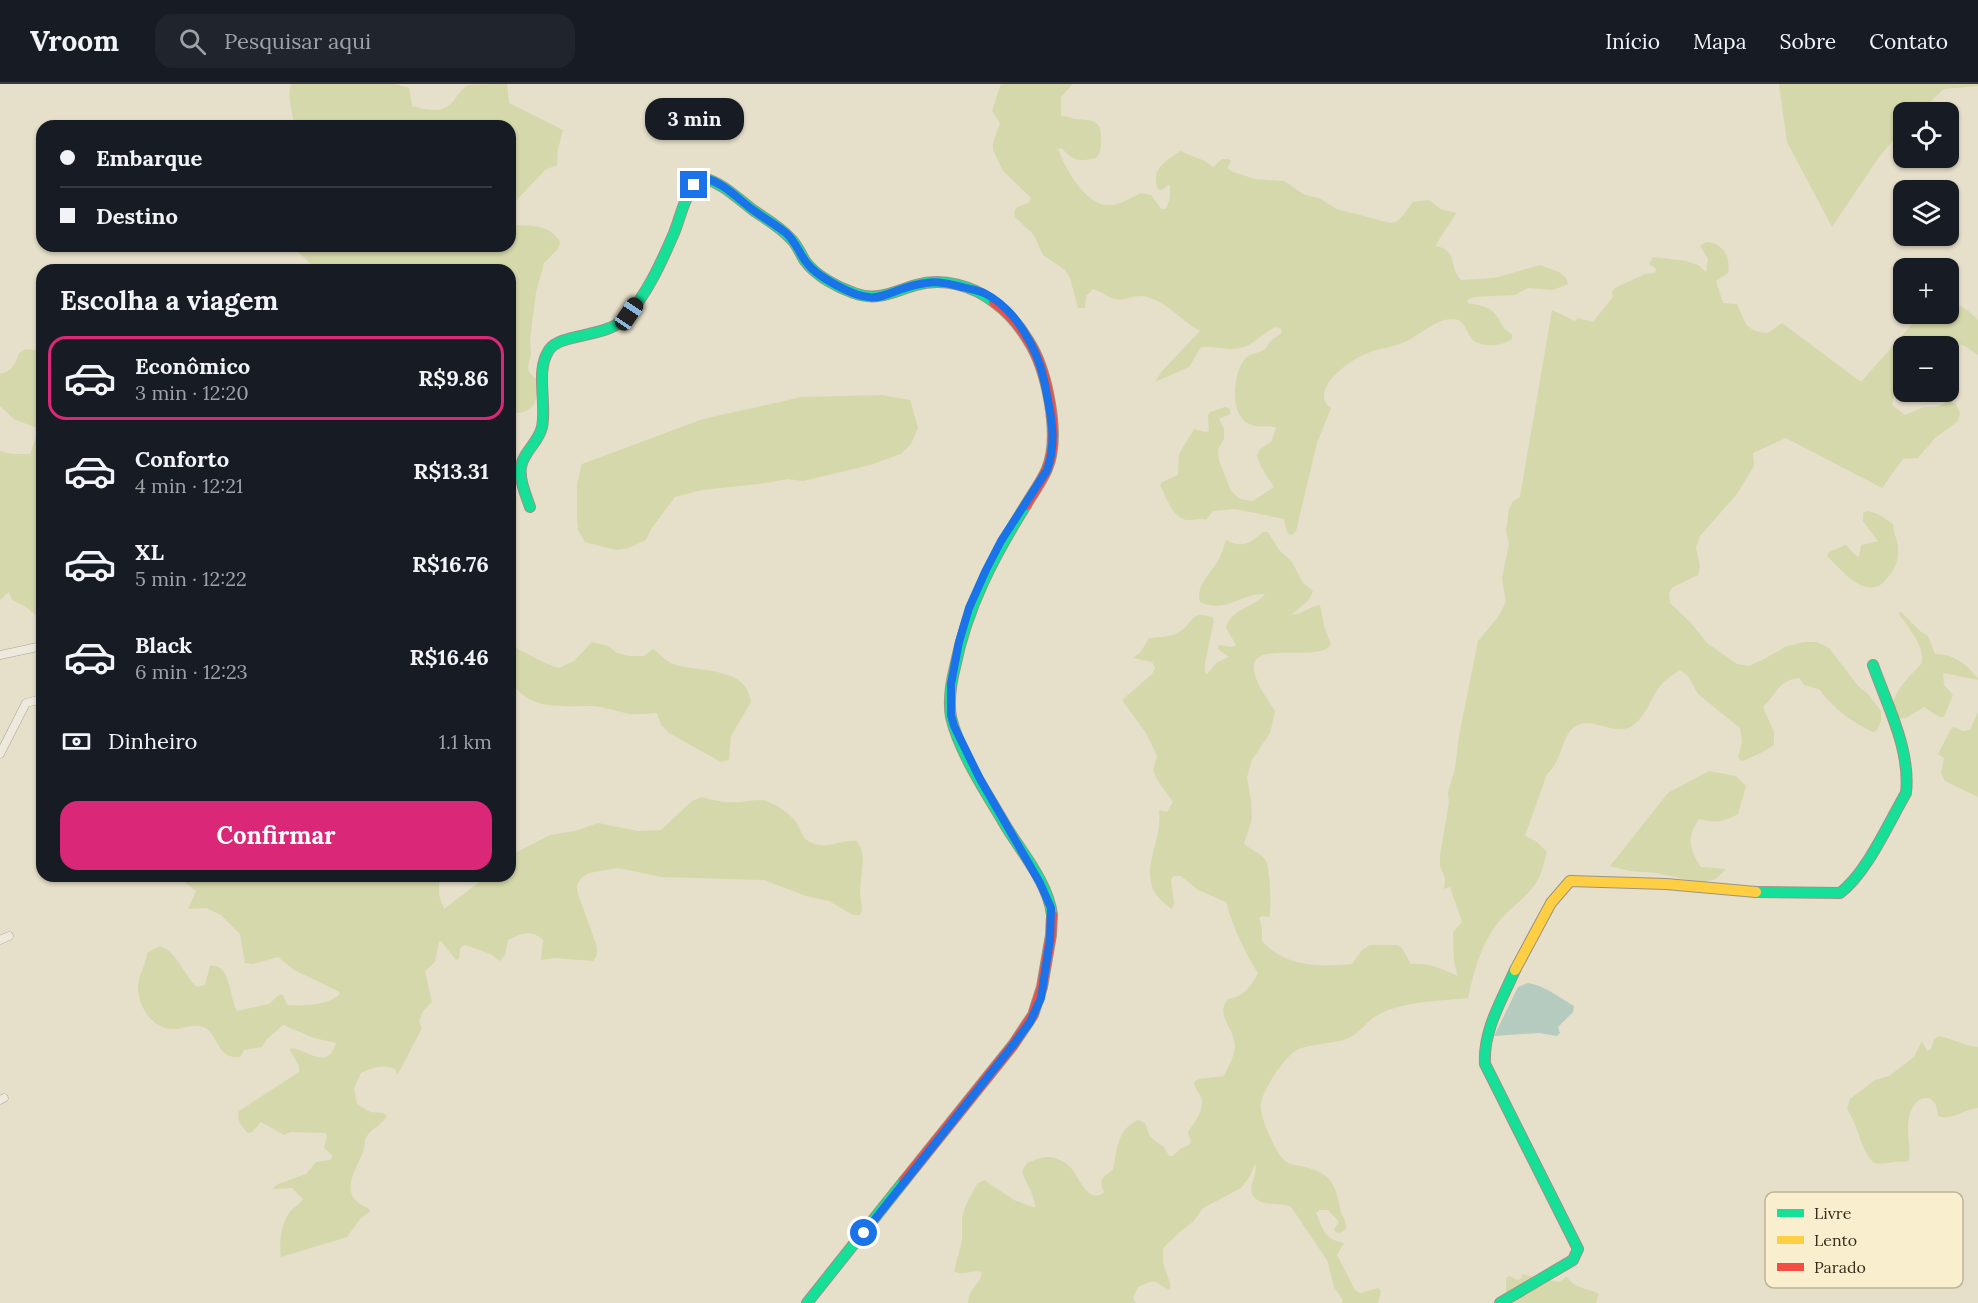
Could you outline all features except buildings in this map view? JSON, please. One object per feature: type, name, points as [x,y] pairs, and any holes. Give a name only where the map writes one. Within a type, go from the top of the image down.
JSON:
[{"type":"street","points":[[530,507],[521,466],[541,433],[544,416],[546,358],[550,349],[562,340],[592,335],[624,321],[638,300],[673,234],[694,185],[704,178],[721,185],[786,233],[815,272],[858,296],[880,297],[927,283],[951,284],[985,294],[998,302],[1011,317],[1027,337],[1039,360],[1052,430],[1051,458],[1047,470],[1001,541],[969,608],[959,642],[951,684],[950,704],[954,726],[966,753],[1040,883],[1051,908],[1050,939],[1041,998],[1030,1022],[1013,1045],[807,1303]]},
{"type":"street","points":[[0,655],[36,647]]},
{"type":"street","points":[[1500,1303],[1573,1260],[1578,1249],[1485,1064],[1484,1049],[1487,1034],[1515,970],[1551,903],[1570,881],[1666,884],[1756,892],[1840,893],[1846,891],[1860,872],[1908,786],[1906,762],[1873,665]]},
{"type":"street","points":[[0,754],[26,703],[36,700]]},
{"type":"street","points":[[0,940],[9,936]]},
{"type":"green space","points":[[291,84],[395,84],[409,88],[412,106],[435,110],[446,107],[469,85],[507,84],[509,103],[563,130],[557,165],[545,170],[516,201],[516,120],[294,120]]},
{"type":"green space","points":[[1001,84],[1073,84],[1061,97],[1061,116],[1097,124],[1101,133],[1100,150],[1096,158],[1080,160],[1073,158],[1061,148],[1058,149],[1078,185],[1093,200],[1101,204],[1118,204],[1141,193],[1151,195],[1161,209],[1166,209],[1170,198],[1170,186],[1162,190],[1158,189],[1156,182],[1158,171],[1165,162],[1181,151],[1213,167],[1222,159],[1229,159],[1231,161],[1227,168],[1233,172],[1255,179],[1284,181],[1305,195],[1319,198],[1337,209],[1390,223],[1398,221],[1413,202],[1429,200],[1441,209],[1456,213],[1436,246],[1443,248],[1451,256],[1461,280],[1494,278],[1540,265],[1559,272],[1566,278],[1568,284],[1553,290],[1528,288],[1515,295],[1474,297],[1467,300],[1468,303],[1487,308],[1496,315],[1504,328],[1512,334],[1512,339],[1504,343],[1487,345],[1477,343],[1470,337],[1460,321],[1446,320],[1434,324],[1402,343],[1363,355],[1336,373],[1324,394],[1325,402],[1331,408],[1317,443],[1296,531],[1292,535],[1287,533],[1284,519],[1235,509],[1213,511],[1206,520],[1187,520],[1177,515],[1170,506],[1160,485],[1178,475],[1179,454],[1194,429],[1209,431],[1208,415],[1210,412],[1225,407],[1230,409],[1230,414],[1219,419],[1224,429],[1224,439],[1218,449],[1219,461],[1231,491],[1240,499],[1253,501],[1274,487],[1257,456],[1260,449],[1271,442],[1276,428],[1252,425],[1243,419],[1236,404],[1235,385],[1244,360],[1266,348],[1282,333],[1281,329],[1277,327],[1272,329],[1240,348],[1201,347],[1189,367],[1155,382],[1162,371],[1200,331],[1166,306],[1143,296],[1114,299],[1093,289],[1086,296],[1085,308],[1078,308],[1070,278],[1065,270],[1043,255],[1034,235],[1015,217],[1014,212],[1017,207],[1028,203],[1031,198],[1003,171],[993,150],[1000,123],[992,111]]},
{"type":"green space","points":[[1779,84],[1978,84],[1978,86],[1944,89],[1930,102],[1893,102],[1893,140],[1832,227],[1787,142]]},
{"type":"green space","points":[[516,225],[538,227],[550,231],[560,242],[558,249],[544,263],[536,292],[528,367],[529,372],[538,381],[537,396],[533,406],[524,412],[516,413],[516,264],[311,264],[298,252],[516,252]]},
{"type":"green space","points":[[1706,242],[1712,243],[1721,248],[1727,256],[1728,273],[1716,281],[1723,303],[1737,304],[1747,325],[1755,331],[1768,333],[1782,323],[1861,382],[1893,346],[1892,405],[1905,415],[1924,407],[1937,407],[1951,402],[1956,404],[1960,414],[1957,422],[1935,438],[1918,458],[1903,459],[1882,488],[1786,438],[1753,453],[1754,466],[1737,494],[1700,536],[1696,548],[1700,566],[1698,575],[1673,587],[1669,593],[1670,603],[1692,624],[1707,643],[1737,664],[1749,666],[1785,647],[1803,642],[1817,642],[1829,648],[1881,711],[1881,721],[1877,730],[1873,732],[1857,724],[1836,708],[1819,689],[1804,685],[1799,678],[1782,685],[1763,707],[1774,732],[1774,745],[1741,761],[1738,757],[1742,742],[1740,728],[1698,694],[1688,676],[1680,670],[1661,685],[1645,712],[1632,726],[1617,729],[1587,723],[1574,727],[1569,732],[1556,762],[1547,774],[1525,836],[1536,841],[1547,852],[1541,872],[1532,889],[1491,932],[1478,960],[1468,998],[1422,1002],[1388,1010],[1346,1039],[1297,1050],[1286,1059],[1276,1073],[1261,1102],[1262,1115],[1268,1132],[1284,1160],[1321,1173],[1334,1186],[1346,1229],[1340,1233],[1335,1232],[1334,1229],[1339,1222],[1328,1210],[1320,1210],[1316,1213],[1328,1236],[1344,1243],[1337,1255],[1355,1290],[1360,1293],[1378,1288],[1381,1291],[1378,1303],[1342,1303],[1334,1287],[1327,1260],[1291,1207],[1259,1201],[1252,1194],[1255,1163],[1250,1176],[1241,1188],[1203,1208],[1193,1222],[1163,1248],[1163,1263],[1170,1290],[1156,1282],[1150,1282],[1138,1287],[1133,1298],[1136,1303],[968,1303],[982,1272],[957,1273],[954,1271],[962,1241],[962,1217],[977,1184],[984,1180],[1014,1200],[1035,1208],[1034,1199],[1022,1171],[1027,1163],[1048,1157],[1066,1163],[1085,1189],[1094,1196],[1104,1192],[1102,1179],[1113,1170],[1119,1141],[1126,1129],[1138,1120],[1145,1123],[1150,1137],[1164,1147],[1169,1156],[1173,1156],[1180,1149],[1189,1145],[1191,1141],[1188,1132],[1198,1117],[1202,1105],[1194,1082],[1199,1079],[1224,1076],[1234,1052],[1234,1038],[1224,1016],[1224,1005],[1228,999],[1246,990],[1258,973],[1239,939],[1226,902],[1198,890],[1181,876],[1174,876],[1171,879],[1174,904],[1172,909],[1159,898],[1152,887],[1151,863],[1159,824],[1159,810],[1167,812],[1173,802],[1153,770],[1157,756],[1146,733],[1122,700],[1152,674],[1155,668],[1152,662],[1133,658],[1140,653],[1149,638],[1176,634],[1193,618],[1200,615],[1212,617],[1214,620],[1205,673],[1207,674],[1216,663],[1229,657],[1218,649],[1219,645],[1232,647],[1236,645],[1226,628],[1228,622],[1265,594],[1218,606],[1200,602],[1200,590],[1219,559],[1226,540],[1236,544],[1246,544],[1263,532],[1268,532],[1279,550],[1292,562],[1303,583],[1313,591],[1309,600],[1291,615],[1320,605],[1324,626],[1331,644],[1324,650],[1312,652],[1269,654],[1259,657],[1254,665],[1256,678],[1275,711],[1270,733],[1252,760],[1247,777],[1252,819],[1244,844],[1264,858],[1269,880],[1269,917],[1259,918],[1262,927],[1262,941],[1281,956],[1315,965],[1352,964],[1362,950],[1370,945],[1397,945],[1402,948],[1411,964],[1430,965],[1458,976],[1454,962],[1453,932],[1462,922],[1450,887],[1444,889],[1445,878],[1440,866],[1449,803],[1448,793],[1455,768],[1478,641],[1498,617],[1506,602],[1502,578],[1509,544],[1506,531],[1509,509],[1513,501],[1520,497],[1552,310],[1575,321],[1578,318],[1593,322],[1613,297],[1612,292],[1615,288],[1645,274],[1655,273],[1656,269],[1649,264],[1653,257],[1686,261],[1698,265],[1706,272],[1708,259],[1700,246]]},
{"type":"green space","points":[[1959,305],[1978,320],[1978,355],[1959,345],[1959,336],[1902,336],[1912,324],[1959,324]]},
{"type":"green space","points":[[26,349],[36,350],[36,428],[14,419],[0,406],[0,374],[11,369],[19,353]]},
{"type":"green space","points":[[881,395],[910,400],[918,428],[911,444],[901,454],[870,465],[803,481],[788,479],[702,490],[675,497],[651,529],[646,540],[629,548],[616,550],[585,542],[578,530],[577,484],[582,464],[703,419],[802,397]]},
{"type":"green space","points":[[36,437],[36,615],[12,600],[9,592],[0,600],[0,451],[30,454]]},
{"type":"green space","points":[[1867,511],[1878,514],[1893,524],[1898,547],[1897,562],[1893,571],[1881,585],[1871,587],[1857,583],[1827,556],[1829,552],[1846,545],[1859,557],[1861,545],[1878,541],[1863,521],[1863,513]]},
{"type":"green space","points":[[1900,611],[1928,636],[1935,654],[1942,654],[1959,661],[1978,678],[1978,680],[1943,673],[1944,685],[1953,695],[1944,717],[1939,717],[1924,707],[1906,718],[1895,719],[1893,703],[1899,689],[1921,664],[1922,658],[1919,644],[1899,614]]},
{"type":"green space","points":[[592,642],[630,656],[644,656],[653,649],[676,665],[721,673],[741,682],[748,691],[751,702],[731,736],[729,760],[721,762],[669,733],[661,725],[657,713],[629,714],[592,706],[550,705],[531,700],[516,688],[516,648],[559,668],[574,661]]},
{"type":"green space","points":[[1978,712],[1978,797],[1945,781],[1941,773],[1944,758],[1938,754],[1951,729],[1954,727],[1963,731],[1970,730]]},
{"type":"green space","points":[[1709,771],[1736,776],[1746,786],[1738,814],[1719,821],[1699,819],[1692,832],[1692,849],[1701,867],[1726,869],[1716,879],[1702,883],[1610,866],[1668,793]]},
{"type":"green space","points":[[702,797],[725,802],[763,800],[782,809],[796,822],[802,834],[812,843],[829,845],[857,841],[863,858],[860,915],[853,915],[829,901],[806,896],[764,880],[662,877],[618,868],[589,873],[581,878],[577,885],[577,891],[597,947],[597,955],[593,961],[555,958],[541,960],[543,940],[531,933],[508,940],[505,955],[500,961],[491,954],[465,945],[460,948],[459,958],[456,960],[439,941],[435,962],[425,971],[432,1002],[423,1011],[419,1022],[422,1028],[399,1072],[397,1074],[396,1070],[387,1067],[369,1069],[361,1073],[354,1088],[357,1104],[370,1112],[383,1113],[387,1116],[366,1137],[364,1149],[351,1182],[353,1197],[370,1211],[360,1219],[347,1237],[281,1257],[282,1228],[291,1211],[303,1199],[292,1188],[272,1189],[278,1184],[306,1174],[316,1162],[330,1160],[333,1156],[324,1148],[327,1136],[325,1133],[291,1132],[284,1135],[261,1122],[252,1132],[248,1133],[242,1126],[238,1114],[239,1111],[299,1072],[299,1066],[290,1048],[322,1058],[332,1052],[336,1043],[314,1038],[283,1025],[267,1039],[262,1047],[244,1050],[240,1057],[233,1057],[223,1052],[211,1033],[203,1027],[171,1029],[152,1020],[141,1003],[139,980],[147,953],[160,946],[176,958],[197,987],[205,985],[210,966],[217,966],[222,970],[226,975],[237,1011],[269,1004],[280,994],[284,996],[287,1005],[308,1005],[333,999],[340,992],[294,970],[278,957],[252,964],[245,963],[240,934],[221,915],[206,908],[188,909],[196,891],[185,882],[439,882],[439,895],[444,909],[479,882],[516,882],[516,852],[550,835],[575,831],[598,823],[638,831],[661,830],[692,801]]},
{"type":"green space","points":[[1939,1036],[1978,1047],[1978,1108],[1943,1117],[1938,1116],[1937,1108],[1930,1099],[1920,1100],[1912,1109],[1909,1117],[1909,1160],[1874,1163],[1865,1151],[1847,1109],[1850,1099],[1875,1080],[1889,1076],[1914,1057],[1922,1041],[1927,1051],[1931,1049],[1934,1039]]},
{"type":"green space","points":[[1521,1274],[1559,1282],[1567,1277],[1578,1286],[1599,1294],[1596,1303],[1500,1303],[1506,1292],[1506,1278],[1509,1276],[1518,1280],[1522,1278]]},
{"type":"shaded area","points":[[1528,983],[1546,989],[1574,1006],[1573,1012],[1558,1027],[1560,1033],[1557,1036],[1539,1033],[1494,1036],[1518,987]]},
{"type":"traffic: fast","points":[[530,507],[522,482],[521,467],[542,427],[542,377],[545,358],[549,350],[563,341],[606,329],[624,319],[653,278],[674,233],[688,195],[692,188],[704,178],[724,188],[777,227],[792,240],[805,261],[815,271],[847,291],[878,296],[916,285],[937,282],[967,287],[994,302]]},
{"type":"traffic: fast","points":[[1026,505],[1003,543],[974,603],[960,645],[950,692],[950,711],[960,744],[981,785],[1040,879],[1052,915]]},
{"type":"traffic: fast","points":[[1756,892],[1840,893],[1850,884],[1868,860],[1906,793],[1907,777],[1901,744],[1873,665]]},
{"type":"traffic: fast","points":[[1500,1303],[1573,1260],[1578,1249],[1485,1064],[1490,1027],[1515,970]]},
{"type":"traffic: fast","points":[[807,1303],[904,1181]]},
{"type":"traffic: slow","points":[[1515,970],[1551,903],[1570,881],[1666,884],[1756,892]]},
{"type":"traffic: jam","points":[[994,302],[1013,319],[1028,340],[1041,368],[1050,403],[1053,439],[1051,455],[1045,474],[1026,505]]},
{"type":"traffic: jam","points":[[904,1181],[1013,1045],[1033,1015],[1042,987],[1052,915]]},
{"type":"route","points":[[694,185],[704,178],[721,185],[786,233],[815,272],[858,296],[880,297],[927,283],[951,284],[985,294],[998,302],[1027,337],[1036,353],[1048,398],[1053,447],[1051,458],[1047,470],[1001,541],[969,608],[959,642],[951,684],[950,704],[954,726],[966,753],[1040,883],[1051,908],[1050,939],[1041,998],[1030,1022],[1013,1045],[864,1233]]}]
